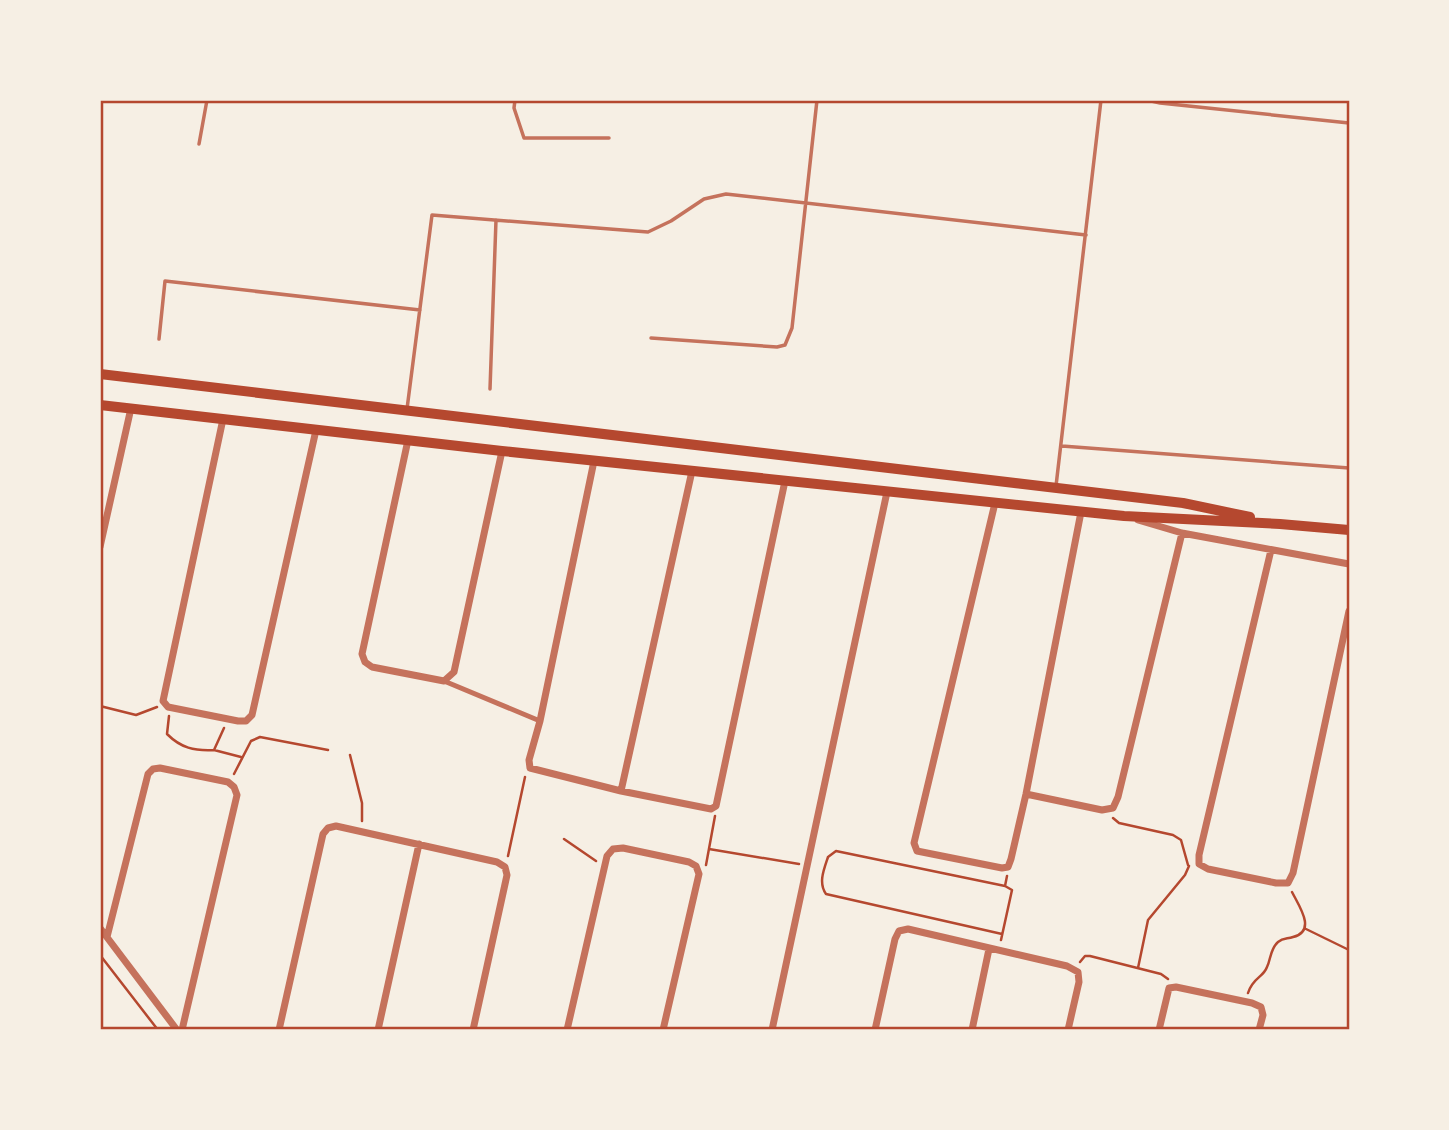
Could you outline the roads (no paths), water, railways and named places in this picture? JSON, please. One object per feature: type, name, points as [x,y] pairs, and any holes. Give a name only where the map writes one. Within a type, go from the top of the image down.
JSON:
[{"type":"main road","points":[[100,374],[1183,503],[1280,524]]},
{"type":"main road","points":[[100,405],[502,451],[1081,512],[1349,530]]},
{"type":"street","points":[[100,547],[131,408]]},
{"type":"street","points":[[223,419],[163,693],[167,705],[228,719],[246,721],[252,715],[316,430]]},
{"type":"street","points":[[408,440],[362,654],[365,662],[372,667],[444,681],[540,721]]},
{"type":"street","points":[[444,681],[454,672],[502,451]]},
{"type":"street","points":[[594,461],[540,721],[529,760],[530,768],[621,791],[713,808],[785,481]]},
{"type":"street","points":[[621,791],[692,471]]},
{"type":"street","points":[[772,1030],[887,492]]},
{"type":"street","points":[[995,503],[914,844],[917,850],[1002,868],[1008,867],[1011,859],[1026,794],[1081,512]]},
{"type":"street","points":[[1124,516],[1182,533],[1349,564]]},
{"type":"street","points":[[1026,794],[1102,810],[1113,807],[1118,797],[1182,533]]},
{"type":"street","points":[[1271,550],[1199,864],[1208,869],[1288,883],[1293,873],[1349,611]]},
{"type":"street","points":[[107,937],[148,774],[153,769],[160,768],[234,787],[237,795],[180,1030]]},
{"type":"street","points":[[279,1030],[323,834],[328,828],[336,827],[501,865],[507,876],[473,1030]]},
{"type":"street","points":[[378,1030],[419,844]]},
{"type":"street","points":[[567,1030],[607,856],[613,849],[623,848],[689,862],[696,866],[699,874],[663,1030]]},
{"type":"street","points":[[100,928],[180,1030]]},
{"type":"street","points":[[874,1030],[895,939],[899,931],[908,929],[1067,966],[1078,972],[1079,982],[1068,1030]]},
{"type":"street","points":[[972,1030],[989,949]]},
{"type":"street","points":[[1159,1030],[1169,988],[1176,987],[1261,1007],[1259,1030]]},
{"type":"lane","points":[[199,144],[207,100]]},
{"type":"lane","points":[[515,100],[514,108],[524,138],[609,138]]},
{"type":"lane","points":[[651,338],[777,347],[785,345],[792,328],[817,100]]},
{"type":"lane","points":[[1055,488],[1101,100]]},
{"type":"lane","points":[[1147,100],[1349,123]]},
{"type":"lane","points":[[407,411],[432,215],[649,232],[704,199],[726,194],[1086,235]]},
{"type":"lane","points":[[490,389],[496,220]]},
{"type":"lane","points":[[159,339],[165,281],[419,310]]},
{"type":"lane","points":[[1061,446],[1349,468]]}]
